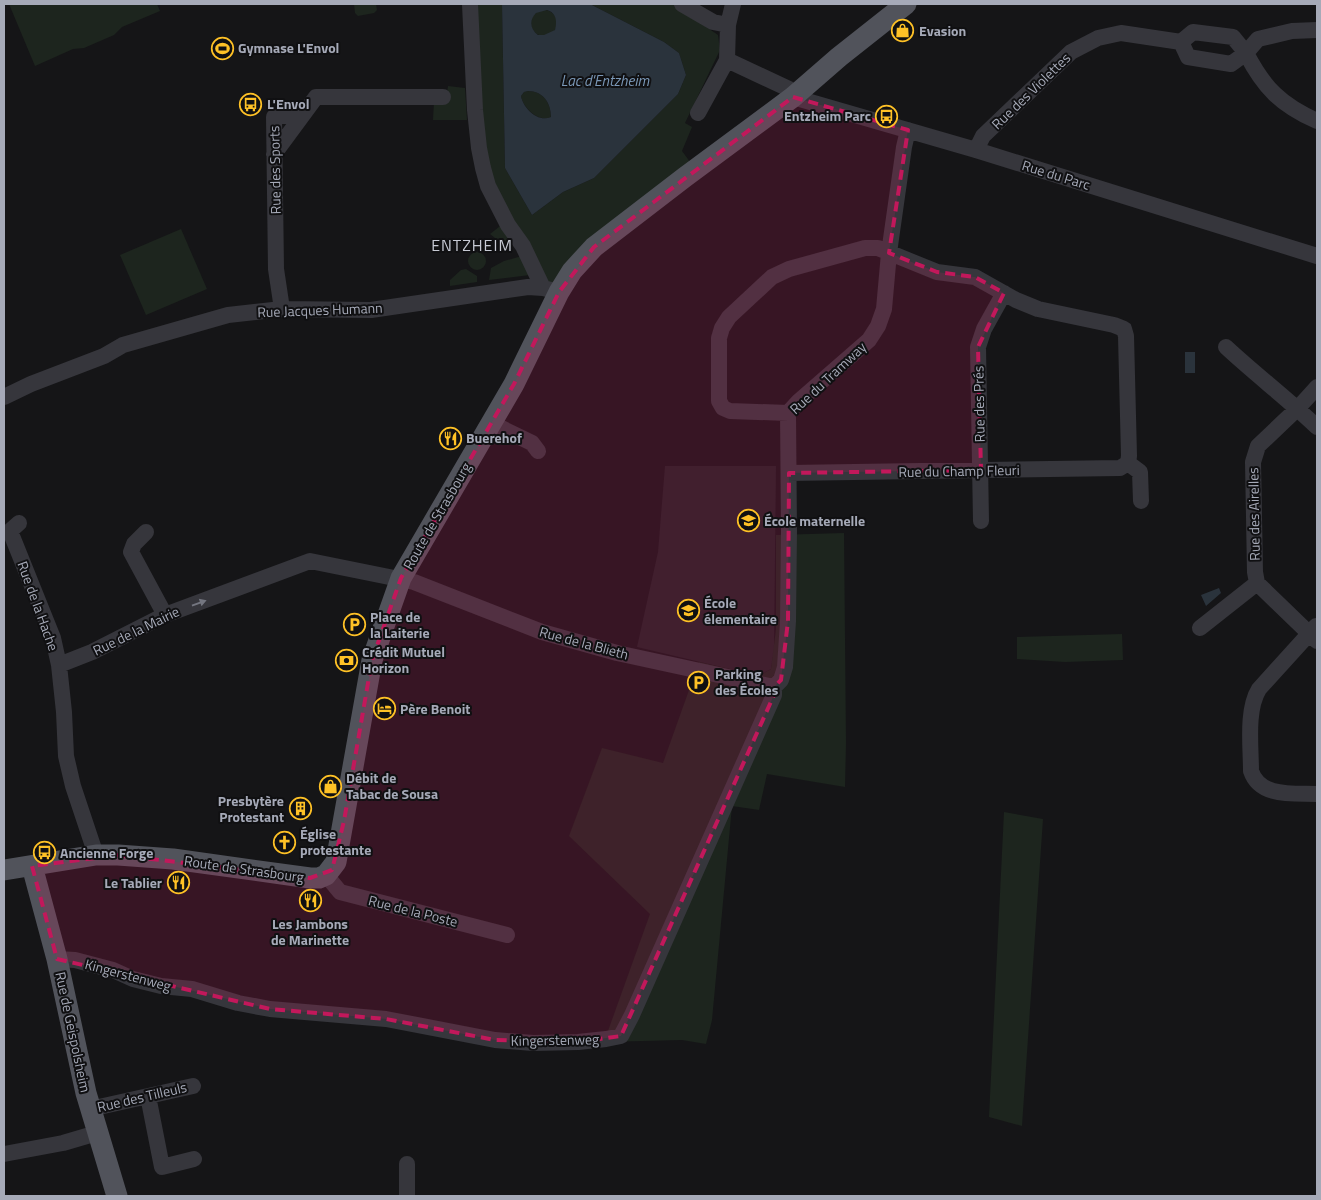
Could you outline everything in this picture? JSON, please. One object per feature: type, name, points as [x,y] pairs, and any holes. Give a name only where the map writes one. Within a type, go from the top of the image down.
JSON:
[{"type":"main road","name":"Route de Strasbourg","points":[[5,865],[32,866],[96,855],[173,859],[310,878],[326,875],[336,862],[343,799],[372,660],[401,578],[514,384],[551,290],[594,247],[794,97],[906,4]]},
{"type":"main road","name":"Rue de Geispolsheim","points":[[32,866],[57,959],[90,1109],[117,1196]]},
{"type":"street","points":[[470,4],[475,110],[483,168],[488,186],[508,225],[524,246],[551,290]]},
{"type":"street","points":[[682,4],[713,22],[728,26]]},
{"type":"street","points":[[698,113],[727,60],[728,26],[733,4]]},
{"type":"street","points":[[1317,30],[1292,31],[1258,39],[1246,53],[1231,64],[1188,56],[1182,42],[1193,32],[1233,38],[1246,53],[1257,74],[1271,92],[1303,115],[1317,121]]},
{"type":"street","name":"Rue des Violettes","points":[[976,150],[983,136],[1071,52],[1098,38],[1121,33],[1182,42]]},
{"type":"street","points":[[727,60],[789,89],[794,97]]},
{"type":"street","points":[[274,154],[316,97],[443,97]]},
{"type":"street","name":"Rue du Parc","points":[[794,97],[976,150],[1317,256]]},
{"type":"street","name":"Rue des Sports","points":[[282,309],[276,268],[274,117],[305,112]]},
{"type":"street","name":"Rue du Tramway","points":[[774,687],[781,680],[785,667],[787,630],[788,414],[799,401],[869,340],[878,326],[884,309],[889,252],[908,130]]},
{"type":"street","points":[[788,414],[730,411],[723,408],[719,401],[719,338],[722,328],[729,317],[772,277],[789,268],[865,248],[878,248],[937,272],[975,277],[1038,309],[1114,325],[1124,329],[1126,336],[1128,463],[1140,472],[1141,501]]},
{"type":"street","name":"Rue Jacques Humann","points":[[4,397],[31,384],[104,356],[123,345],[228,316],[282,309],[371,310],[528,288],[551,290]]},
{"type":"street","name":"Rue des Prés","points":[[981,521],[978,347],[984,328],[1004,293]]},
{"type":"street","points":[[1226,347],[1254,374],[1298,408],[1317,427]]},
{"type":"street","name":"Rue des Airelles","points":[[1257,583],[1255,572],[1254,462],[1258,446],[1317,387]]},
{"type":"street","points":[[491,423],[532,443],[538,451]]},
{"type":"street","name":"Rue du Champ Fleuri","points":[[789,473],[1120,468],[1128,463]]},
{"type":"street","name":"Rue de la Hache","points":[[19,523],[10,531],[53,638],[59,664]]},
{"type":"street","points":[[146,532],[134,544],[131,552],[165,615]]},
{"type":"street","name":"Rue de la Mairie","points":[[59,664],[92,652],[165,615],[310,561],[401,578]]},
{"type":"street","name":"Rue de la Blieth","points":[[401,578],[542,632],[616,652],[774,687]]},
{"type":"street","points":[[1200,628],[1257,583],[1315,633],[1255,695],[1252,705],[1251,772],[1254,780],[1270,791],[1317,794]]},
{"type":"street","points":[[59,664],[66,756],[73,786],[96,855]]},
{"type":"street","name":"Kingerstenweg","points":[[57,959],[74,960],[113,970],[133,979],[161,986],[192,989],[238,1003],[270,1009],[386,1019],[475,1038],[533,1043],[606,1039],[620,1036],[632,1015],[774,695],[774,687]]},
{"type":"street","name":"Rue de la Poste","points":[[326,875],[340,892],[507,935]]},
{"type":"street","name":"Rue des Tilleuls","points":[[90,1109],[193,1086]]},
{"type":"street","points":[[148,1096],[162,1167],[194,1159]]},
{"type":"street","points":[[4,1154],[63,1143],[97,1133]]},
{"type":"street","points":[[407,1164],[407,1196]]},
{"type":"highlighted area","points":[[793,97],[908,130],[889,253],[937,272],[975,277],[1004,293],[978,347],[981,470],[789,473],[788,621],[781,680],[774,687],[774,695],[621,1036],[578,1042],[495,1040],[386,1019],[270,1009],[57,959],[32,866],[118,855],[310,878],[332,870],[344,821],[372,660],[401,578],[514,384],[559,292],[594,247]]},
{"type":"shaded area","points":[[9,4],[157,4],[160,11],[122,27],[114,35],[84,48],[73,49],[35,66]]},
{"type":"shaded area","points":[[354,4],[376,4],[377,10],[374,13],[358,16],[355,13]]},
{"type":"shaded area","points":[[474,4],[502,4],[505,168],[532,215],[563,192],[594,178],[678,94],[686,75],[679,53],[664,42],[590,4],[673,4],[718,35],[720,50],[685,123],[692,127],[682,151],[693,166],[556,285],[530,275],[489,280],[491,268],[504,261],[522,256],[510,240],[500,242],[490,234],[504,223],[485,165]]},
{"type":"shaded area","points":[[544,10],[553,14],[557,23],[553,32],[544,36],[535,32],[531,23],[535,14]]},
{"type":"shaded area","points":[[448,86],[465,88],[467,120],[433,120],[434,101],[446,101]]},
{"type":"shaded area","points":[[524,92],[538,93],[545,99],[550,107],[551,117],[542,118],[528,110],[521,96]]},
{"type":"shaded area","points":[[181,229],[207,289],[146,315],[120,255]]},
{"type":"shaded area","points":[[477,252],[483,255],[486,261],[483,267],[477,270],[471,267],[468,261],[471,255]]},
{"type":"shaded area","points":[[466,269],[477,276],[477,282],[450,286],[450,280],[461,270]]},
{"type":"shaded area","points":[[665,466],[776,466],[774,650],[771,669],[759,676],[637,647],[658,552]]},
{"type":"shaded area","points":[[844,533],[845,787],[767,774],[759,810],[732,806],[712,1020],[706,1044],[682,1040],[604,1042],[650,914],[569,836],[602,748],[663,763],[699,662],[759,676],[771,669],[776,629],[776,535]]},
{"type":"shaded area","points":[[1122,634],[1123,660],[1065,662],[1017,659],[1017,637]]},
{"type":"shaded area","points":[[1004,812],[1043,819],[1022,1126],[989,1117]]},
{"type":"water","name":"Lac d'Entzheim","points":[[502,4],[590,4],[664,42],[679,53],[686,75],[678,94],[594,178],[563,192],[532,215],[505,168]],"holes":[[[547,10],[553,13],[556,18],[555,30],[544,35],[538,35],[535,33],[531,21],[536,13]],[[524,92],[538,93],[545,99],[550,107],[551,117],[541,118],[528,110],[521,96]]]},
{"type":"water","points":[[1185,352],[1195,352],[1195,373],[1185,373]]},
{"type":"water","points":[[1219,588],[1221,593],[1206,606],[1201,595]]},
{"type":"place","name":"Evasion","points":[[903,31]]},
{"type":"place","name":"Gymnase L'Envol","points":[[222,48]]},
{"type":"place","name":"L'Envol","points":[[251,104]]},
{"type":"place","name":"Entzheim Parc","points":[[887,116]]},
{"type":"place","name":"Buerehof","points":[[450,438]]},
{"type":"place","name":"École maternelle","points":[[748,521]]},
{"type":"place","name":"École élementaire","points":[[688,611]]},
{"type":"place","name":"Place de la Laiterie","points":[[354,625]]},
{"type":"place","name":"Crédit Mutuel Horizon","points":[[346,660]]},
{"type":"place","name":"Parking des Écoles","points":[[699,682]]},
{"type":"place","name":"Père Benoit","points":[[384,709]]},
{"type":"place","name":"Débit de Tabac de Sousa","points":[[330,786]]},
{"type":"place","name":"Presbytère Protestant","points":[[300,809]]},
{"type":"place","name":"Église protestante","points":[[284,842]]},
{"type":"place","name":"Ancienne Forge","points":[[44,853]]},
{"type":"place","name":"Le Tablier","points":[[178,883]]},
{"type":"place","name":"Les Jambons de Marinette","points":[[310,901]]},
{"type":"district","name":"ENTZHEIM","points":[[472,245]]}]
